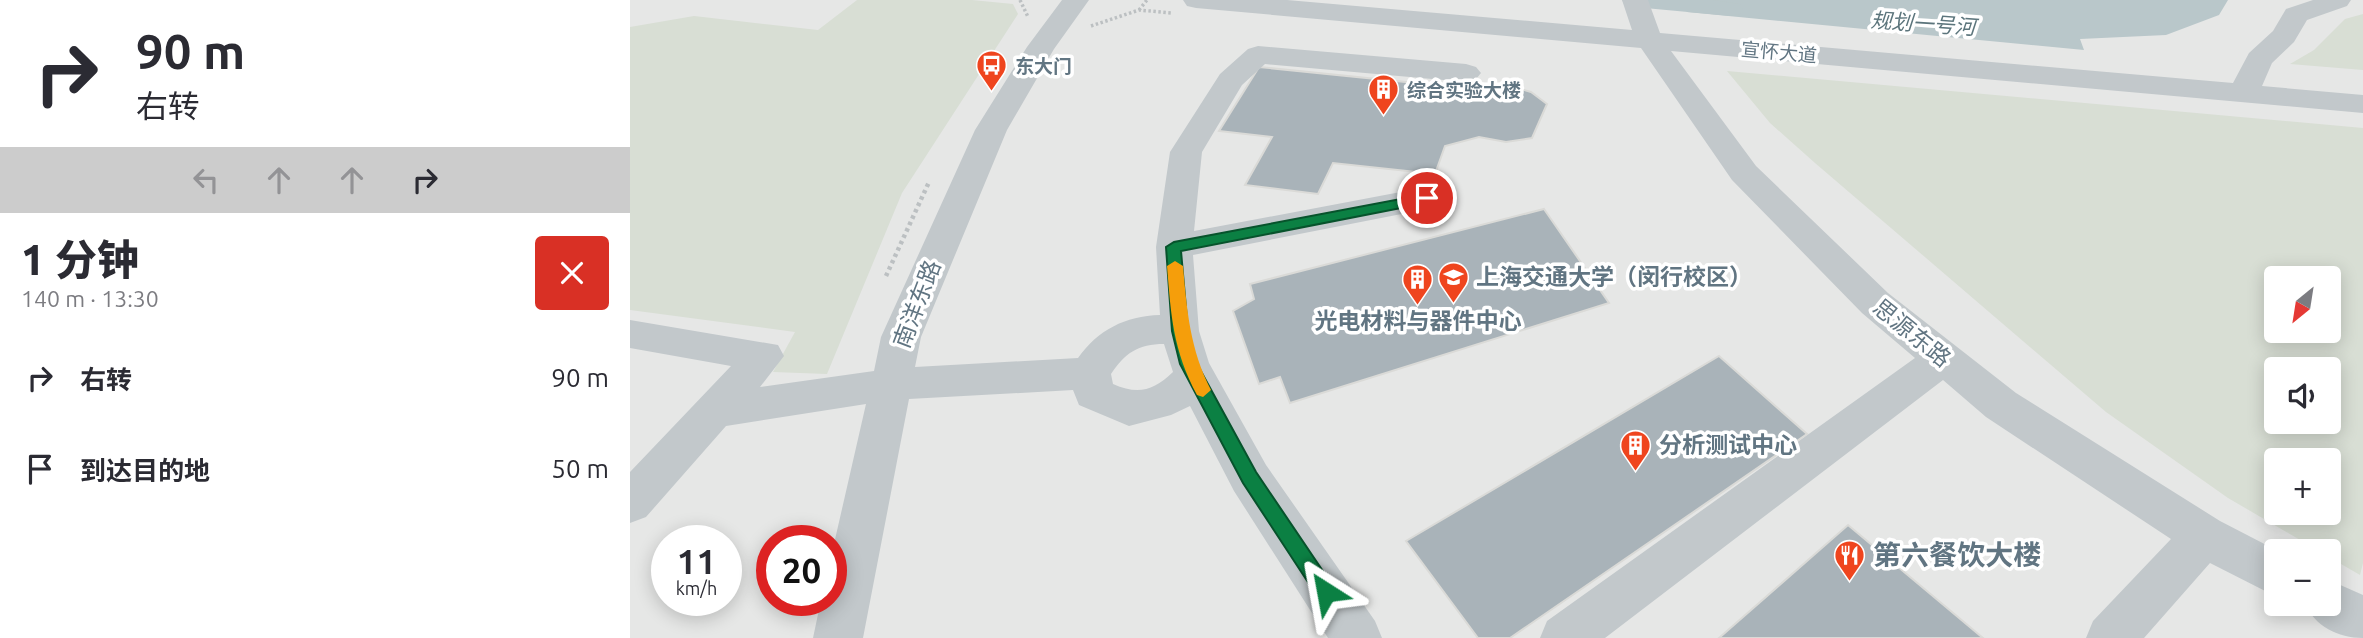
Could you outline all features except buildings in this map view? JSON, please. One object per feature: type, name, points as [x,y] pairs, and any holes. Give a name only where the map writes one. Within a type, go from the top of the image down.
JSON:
[{"type":"lane","points":[[2244,93],[2259,59],[2284,36],[2296,15],[2338,0]]},
{"type":"lane","name":"宣怀大道","points":[[1188,7],[1640,18],[2244,93],[2363,104]]},
{"type":"lane","name":"南洋东路","points":[[838,638],[901,337],[990,130],[1041,47],[1082,14]]},
{"type":"lane","name":"思源东路","points":[[1640,18],[1744,173],[1875,303],[2001,405],[2204,536],[2264,568]]},
{"type":"lane","points":[[1357,638],[1250,478],[1195,376],[1180,331],[1174,247],[1186,152],[1230,80],[1258,55],[1466,73]]},
{"type":"lane","points":[[1174,247],[1427,198]]},
{"type":"lane","points":[[1180,331],[1147,328],[1107,345],[1090,373],[1094,394],[1129,409],[1171,399],[1195,376]]},
{"type":"lane","points":[[630,334],[764,356],[630,503]]},
{"type":"lane","points":[[1565,638],[1944,358]]},
{"type":"lane","points":[[713,411],[891,384],[1090,373]]},
{"type":"lane","points":[[2111,638],[2204,536]]},
{"type":"lane","points":[[2341,609],[2363,621]]},
{"type":"path","points":[[1011,0],[1019,1]]},
{"type":"path","points":[[1139,10],[1147,0]]},
{"type":"path","points":[[1082,14],[1188,7]]},
{"type":"shaded area","name":"上海交通大学（闵行校区）","points":[[630,0],[2363,0],[2363,638],[630,638]]},
{"type":"shaded area","points":[[857,0],[972,0],[1013,4],[1018,14],[902,193],[827,374],[773,372],[795,332],[630,310],[630,27],[694,16],[818,30]]},
{"type":"shaded area","points":[[2363,14],[2363,70],[2290,64],[2314,50],[2345,19]]},
{"type":"shaded area","points":[[1727,71],[2363,128],[2363,563],[2360,575],[2341,564],[2341,539],[2298,539],[2274,525],[2341,525],[2341,448],[2264,448],[2264,519],[2228,498],[2106,412],[1770,123]]},
{"type":"water","points":[[1682,0],[2228,0],[2219,15],[2166,35],[2080,39],[2084,50],[1687,12]]},
{"type":"waterway","name":"规划一号河","points":[[1634,0],[1731,9]]},
{"type":"slow traffic","points":[[1175,266],[1180,331],[1189,364],[1203,390]]},
{"type":"place","name":"东大门","points":[[992,93]]},
{"type":"place","name":"综合实验大楼","points":[[1384,117]]},
{"type":"place","name":"上海交通大学（闵行校区）","points":[[1453,304]]},
{"type":"place","name":"光电材料与器件中心","points":[[1418,307]]},
{"type":"place","name":"分析测试中心","points":[[1636,472]]},
{"type":"place","name":"第六餐饮大楼","points":[[1850,582]]},
{"type":"route","points":[[1326,592],[1250,478],[1189,364],[1180,331],[1174,247],[1427,198]]}]
